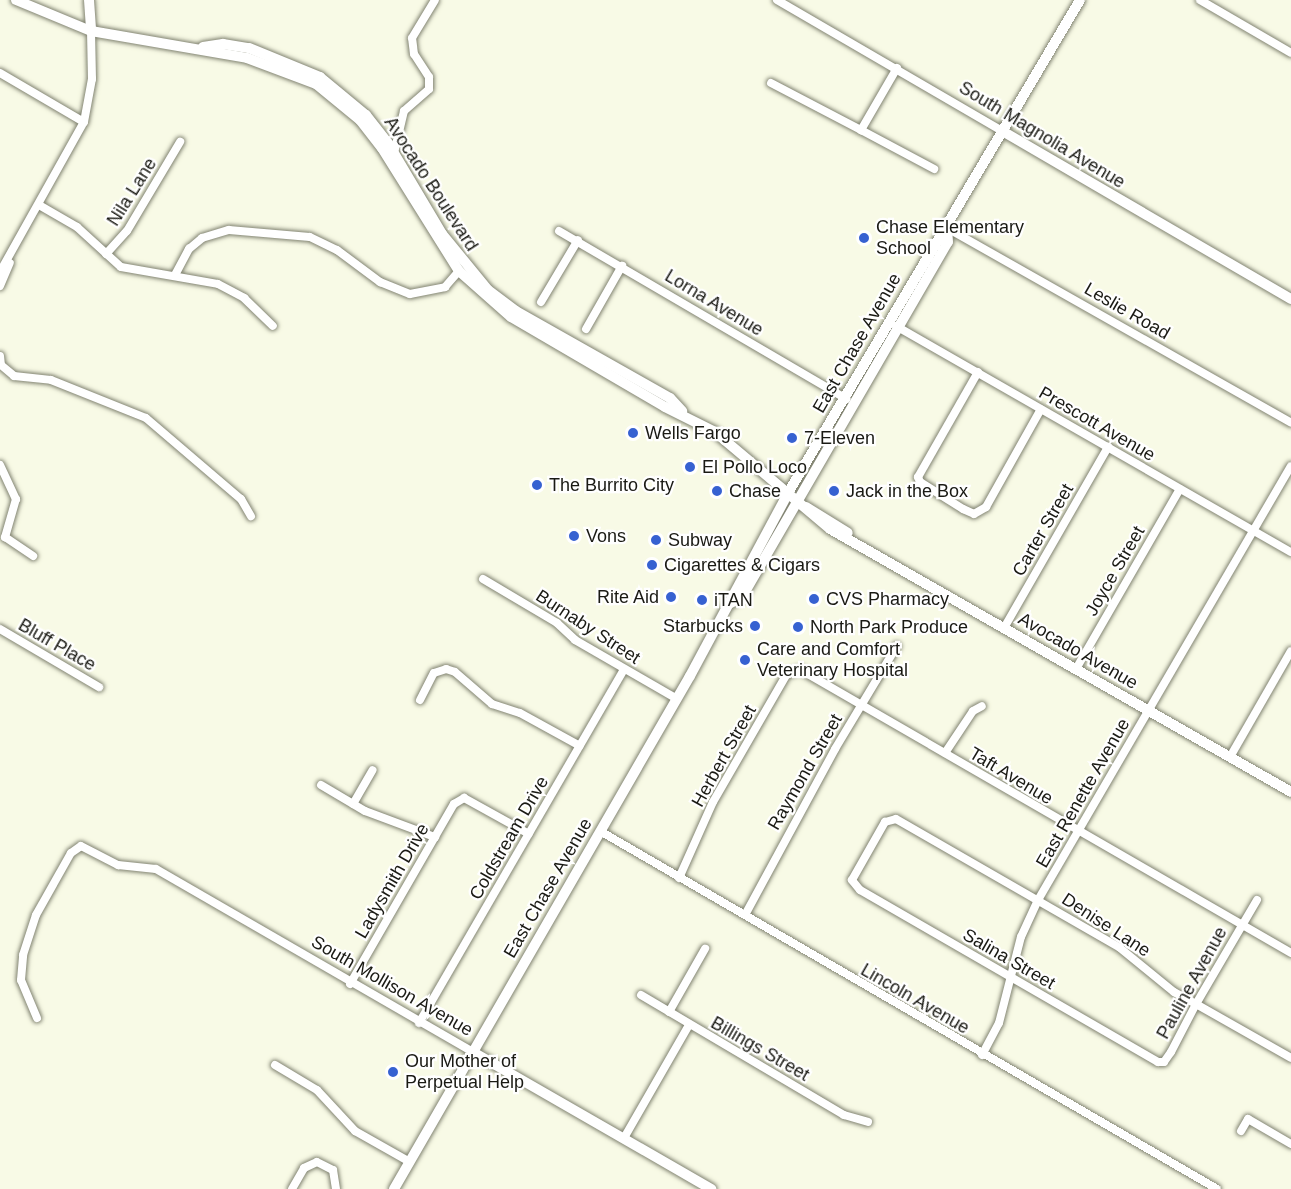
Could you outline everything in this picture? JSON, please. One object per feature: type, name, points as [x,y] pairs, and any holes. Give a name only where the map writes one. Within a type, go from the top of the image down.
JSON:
[{"type":"main road","name":"Avocado Boulevard","points":[[16,0],[91,31],[199,47],[281,68],[316,84],[347,109],[382,148],[459,271],[511,317],[665,407],[684,414],[729,442],[797,500]]},
{"type":"main road","points":[[89,0],[91,31]]},
{"type":"main road","name":"East Chase Avenue","points":[[394,1189],[731,603],[742,597],[893,324],[948,242],[947,228],[1080,0]]},
{"type":"main road","name":"Avocado Boulevard","points":[[199,47],[223,44],[249,48],[320,77],[366,115],[394,153],[442,234],[488,290],[516,310],[670,398],[684,414]]},
{"type":"main road","name":"South Magnolia Avenue","points":[[1004,132],[1291,299]]},
{"type":"main road","name":"Avocado Avenue","points":[[797,500],[830,530],[849,537],[1291,792]]},
{"type":"main road","name":"South Mollison Avenue","points":[[473,1052],[711,1189]]},
{"type":"street","points":[[394,153],[404,111],[429,89],[429,77],[414,54],[412,38],[435,0]]},
{"type":"street","name":"South Magnolia Avenue","points":[[777,0],[1004,132]]},
{"type":"street","points":[[1200,0],[1291,53]]},
{"type":"street","points":[[0,272],[84,122],[92,79],[91,31]]},
{"type":"street","points":[[861,130],[897,68]]},
{"type":"street","points":[[0,73],[84,122]]},
{"type":"street","points":[[771,83],[934,170]]},
{"type":"street","name":"Nila Lane","points":[[106,254],[127,231],[180,142]]},
{"type":"street","points":[[39,205],[77,226],[106,254],[131,272],[175,275],[232,290],[273,326]]},
{"type":"street","name":"Leslie Road","points":[[947,228],[1291,423]]},
{"type":"street","points":[[175,275],[189,249],[202,238],[229,230],[310,237],[337,250],[380,282],[410,294],[445,287],[459,271]]},
{"type":"street","name":"Lorna Avenue","points":[[559,231],[849,400]]},
{"type":"street","points":[[541,302],[578,240]]},
{"type":"street","points":[[0,286],[11,256]]},
{"type":"street","points":[[586,329],[622,266]]},
{"type":"street","name":"Prescott Avenue","points":[[893,324],[1291,552]]},
{"type":"street","points":[[0,356],[1,365],[14,376],[51,380],[146,418],[241,499],[251,516]]},
{"type":"street","points":[[978,372],[920,469],[920,482],[965,510],[974,514],[986,507],[1041,409]]},
{"type":"street","name":"Carter Street","points":[[1005,628],[1108,447]]},
{"type":"street","points":[[0,465],[16,499],[5,537],[33,556]]},
{"type":"street","name":"East Renette Avenue","points":[[982,1055],[999,1023],[1021,937],[1038,900],[1150,712],[1291,466]]},
{"type":"street","name":"Joyce Street","points":[[1076,669],[1180,489]]},
{"type":"street","name":"Burnaby Street","points":[[483,579],[624,669],[677,699]]},
{"type":"street","name":"Bluff Place","points":[[0,629],[99,687]]},
{"type":"street","name":"Raymond Street","points":[[745,915],[860,705],[897,646]]},
{"type":"street","points":[[1230,757],[1291,651]]},
{"type":"street","points":[[420,700],[434,673],[446,669],[455,672],[492,704],[520,713],[580,746]]},
{"type":"street","name":"Coldstream Drive","points":[[419,1023],[624,669]]},
{"type":"street","name":"Herbert Street","points":[[679,878],[713,802],[786,674],[801,670],[811,676]]},
{"type":"street","name":"Taft Avenue","points":[[811,676],[945,753],[1077,833],[1291,953]]},
{"type":"street","points":[[945,753],[973,711],[982,706]]},
{"type":"street","points":[[353,804],[373,770]]},
{"type":"street","points":[[321,785],[353,804],[435,837]]},
{"type":"street","name":"Ladysmith Drive","points":[[350,984],[454,804],[464,798],[529,834]]},
{"type":"street","name":"Denise Lane","points":[[860,890],[852,880],[885,822],[901,822],[1120,948],[1196,1004],[1291,1058]]},
{"type":"street","name":"Lincoln Avenue","points":[[600,831],[982,1055],[1217,1189]]},
{"type":"street","name":"South Mollison Avenue","points":[[37,1018],[21,980],[23,955],[36,915],[71,854],[81,846],[118,865],[156,869],[350,984],[473,1052]]},
{"type":"street","name":"Salina Street","points":[[860,890],[1144,1054]]},
{"type":"street","name":"Pauline Avenue","points":[[1144,1054],[1164,1062],[1257,900]]},
{"type":"street","points":[[669,1012],[705,949]]},
{"type":"street","name":"Billings Street","points":[[641,995],[844,1115],[868,1122]]},
{"type":"street","points":[[624,1138],[689,1025]]},
{"type":"street","points":[[276,1065],[317,1090],[355,1131],[410,1162]]},
{"type":"street","points":[[1241,1131],[1248,1119],[1291,1144]]},
{"type":"street","points":[[292,1189],[304,1168],[317,1162],[333,1170],[336,1189]]},
{"type":"place","name":"Chase Elementary School","points":[[864,238]]},
{"type":"place","name":"Wells Fargo","points":[[633,433]]},
{"type":"place","name":"7-Eleven","points":[[792,438]]},
{"type":"place","name":"El Pollo Loco","points":[[690,467]]},
{"type":"place","name":"The Burrito City","points":[[537,485]]},
{"type":"place","name":"Chase","points":[[717,491]]},
{"type":"place","name":"Jack in the Box","points":[[834,491]]},
{"type":"place","name":"Vons","points":[[574,536]]},
{"type":"place","name":"Subway","points":[[656,540]]},
{"type":"place","name":"Cigarettes & Cigars","points":[[652,565]]},
{"type":"place","name":"Rite Aid","points":[[671,597]]},
{"type":"place","name":"CVS Pharmacy","points":[[814,599]]},
{"type":"place","name":"iTAN","points":[[702,600]]},
{"type":"place","name":"Starbucks","points":[[755,626]]},
{"type":"place","name":"North Park Produce","points":[[798,627]]},
{"type":"place","name":"Care and Comfort Veterinary Hospital","points":[[745,660]]},
{"type":"place","name":"Our Mother of Perpetual Help","points":[[393,1072]]}]
